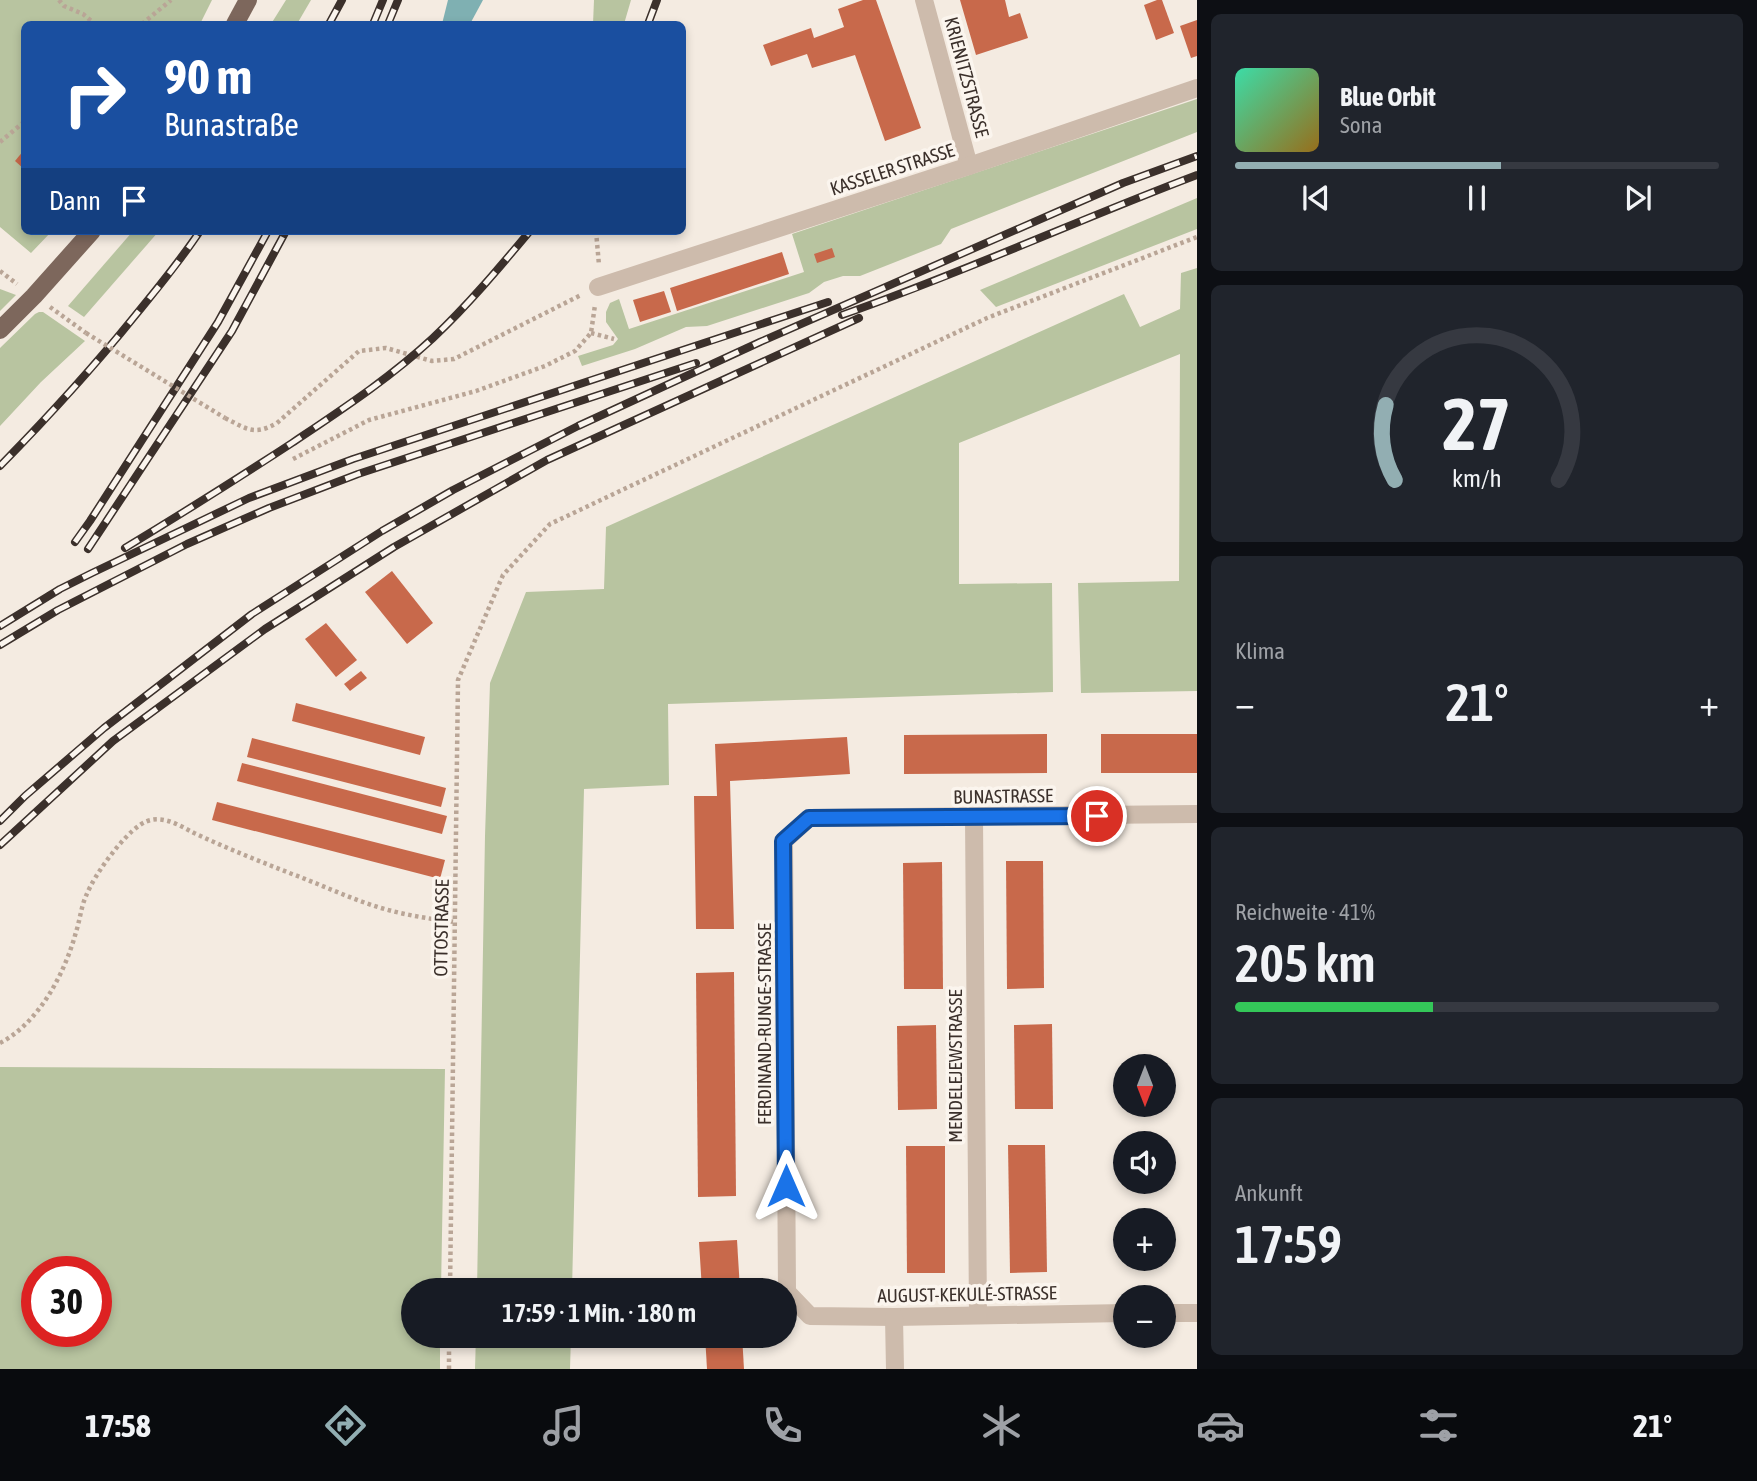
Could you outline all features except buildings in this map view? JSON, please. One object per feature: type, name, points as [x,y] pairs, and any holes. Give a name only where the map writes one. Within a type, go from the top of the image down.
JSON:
[{"type":"main road","points":[[236,21],[248,0]]},
{"type":"main road","points":[[0,330],[88,235]]},
{"type":"street","name":"KRIENITZSTRASSE","points":[[924,0],[969,166]]},
{"type":"street","name":"KASSELER STRASSE","points":[[598,287],[969,166],[1197,88]]},
{"type":"street","name":"BUNASTRASSE","points":[[809,818],[1197,814]]},
{"type":"street","name":"FERDINAND-RUNGE-STRASSE","points":[[809,818],[783,841],[787,1292],[810,1315]]},
{"type":"street","name":"MENDELEJEWSTRASSE","points":[[974,818],[978,1315]]},
{"type":"street","points":[[1176,1313],[1197,1312]]},
{"type":"street","name":"AUGUST-KEKULÉ-STRASSE","points":[[810,1315],[894,1317],[1113,1313]]},
{"type":"street","points":[[894,1317],[895,1369]]},
{"type":"path","points":[[59,0],[64,6],[83,14],[91,21]]},
{"type":"path","points":[[146,21],[171,0]]},
{"type":"path","points":[[0,142],[21,124]]},
{"type":"path","points":[[293,459],[369,420],[476,391],[545,366],[575,351],[591,333],[598,287],[596,235]]},
{"type":"path","name":"OTTOSTRASSE","points":[[450,1278],[458,680],[503,575],[550,524],[987,318],[1197,237]]},
{"type":"path","points":[[86,333],[226,418],[251,431],[264,430],[276,423],[359,351],[386,348],[432,361],[454,359],[598,287]]},
{"type":"path","points":[[591,333],[614,339]]},
{"type":"path","points":[[0,1043],[10,1038],[30,1020],[47,997],[62,969],[76,934],[84,900],[97,873],[134,829],[154,818],[166,820],[217,844],[381,908],[455,922]]},
{"type":"path","points":[[449,1348],[449,1369]]},
{"type":"green space","points":[[0,0],[212,0],[202,21],[21,21],[21,235],[48,235],[31,253],[0,227]]},
{"type":"green space","points":[[286,0],[311,0],[299,21],[273,21]]},
{"type":"green space","points":[[594,0],[631,0],[625,21],[593,21]]},
{"type":"green space","points":[[1197,99],[1197,132],[951,229],[941,244],[860,276],[843,276],[824,282],[809,293],[707,326],[686,327],[635,349],[582,366],[578,356],[613,345],[618,339],[606,322],[606,312],[610,303],[619,299],[629,329],[804,272],[792,234]]},
{"type":"green space","points":[[1197,198],[1197,229],[996,307],[980,290]]},
{"type":"green space","points":[[130,235],[156,235],[84,317],[68,306]]},
{"type":"green space","points":[[1197,268],[1197,691],[1081,693],[1078,583],[1179,581],[1180,354],[959,443],[959,584],[1052,583],[1053,692],[668,704],[669,785],[584,789],[572,1278],[477,1278],[490,683],[526,592],[604,589],[606,527],[1124,294],[1140,327],[1180,309],[1181,273]]},
{"type":"green space","points":[[0,289],[16,295],[0,311]]},
{"type":"green space","points":[[39,312],[43,312],[85,341],[41,382],[0,426],[0,348]]},
{"type":"green space","points":[[0,1067],[445,1069],[441,1278],[401,1278],[401,1348],[440,1348],[440,1369],[0,1369]]},
{"type":"green space","points":[[476,1348],[571,1348],[570,1369],[475,1369]]},
{"type":"water","points":[[448,0],[483,0],[472,21],[443,21]]},
{"type":"railway","points":[[331,21],[342,0]]},
{"type":"railway","points":[[374,21],[383,0]]},
{"type":"railway","points":[[389,21],[398,0]]},
{"type":"railway","points":[[649,21],[657,0]]},
{"type":"railway","points":[[0,821],[104,728],[252,614],[382,531],[453,490],[578,426],[760,342],[1123,183],[1197,156]]},
{"type":"railway","points":[[842,315],[1197,175]]},
{"type":"railway","points":[[0,466],[102,355],[197,235]]},
{"type":"railway","points":[[75,542],[218,322],[266,235]]},
{"type":"railway","points":[[88,549],[232,331],[284,235]]},
{"type":"railway","points":[[125,548],[292,443],[400,367],[459,313],[527,235]]},
{"type":"railway","points":[[0,626],[60,589],[249,498],[353,459],[828,302]]},
{"type":"railway","points":[[0,845],[113,741],[265,629],[394,547],[547,460],[859,318]]},
{"type":"railway","points":[[0,645],[58,610],[187,544],[269,508],[358,474],[696,363]]},
{"type":"route","points":[[786,1186],[783,841],[809,818],[1097,816]]}]
